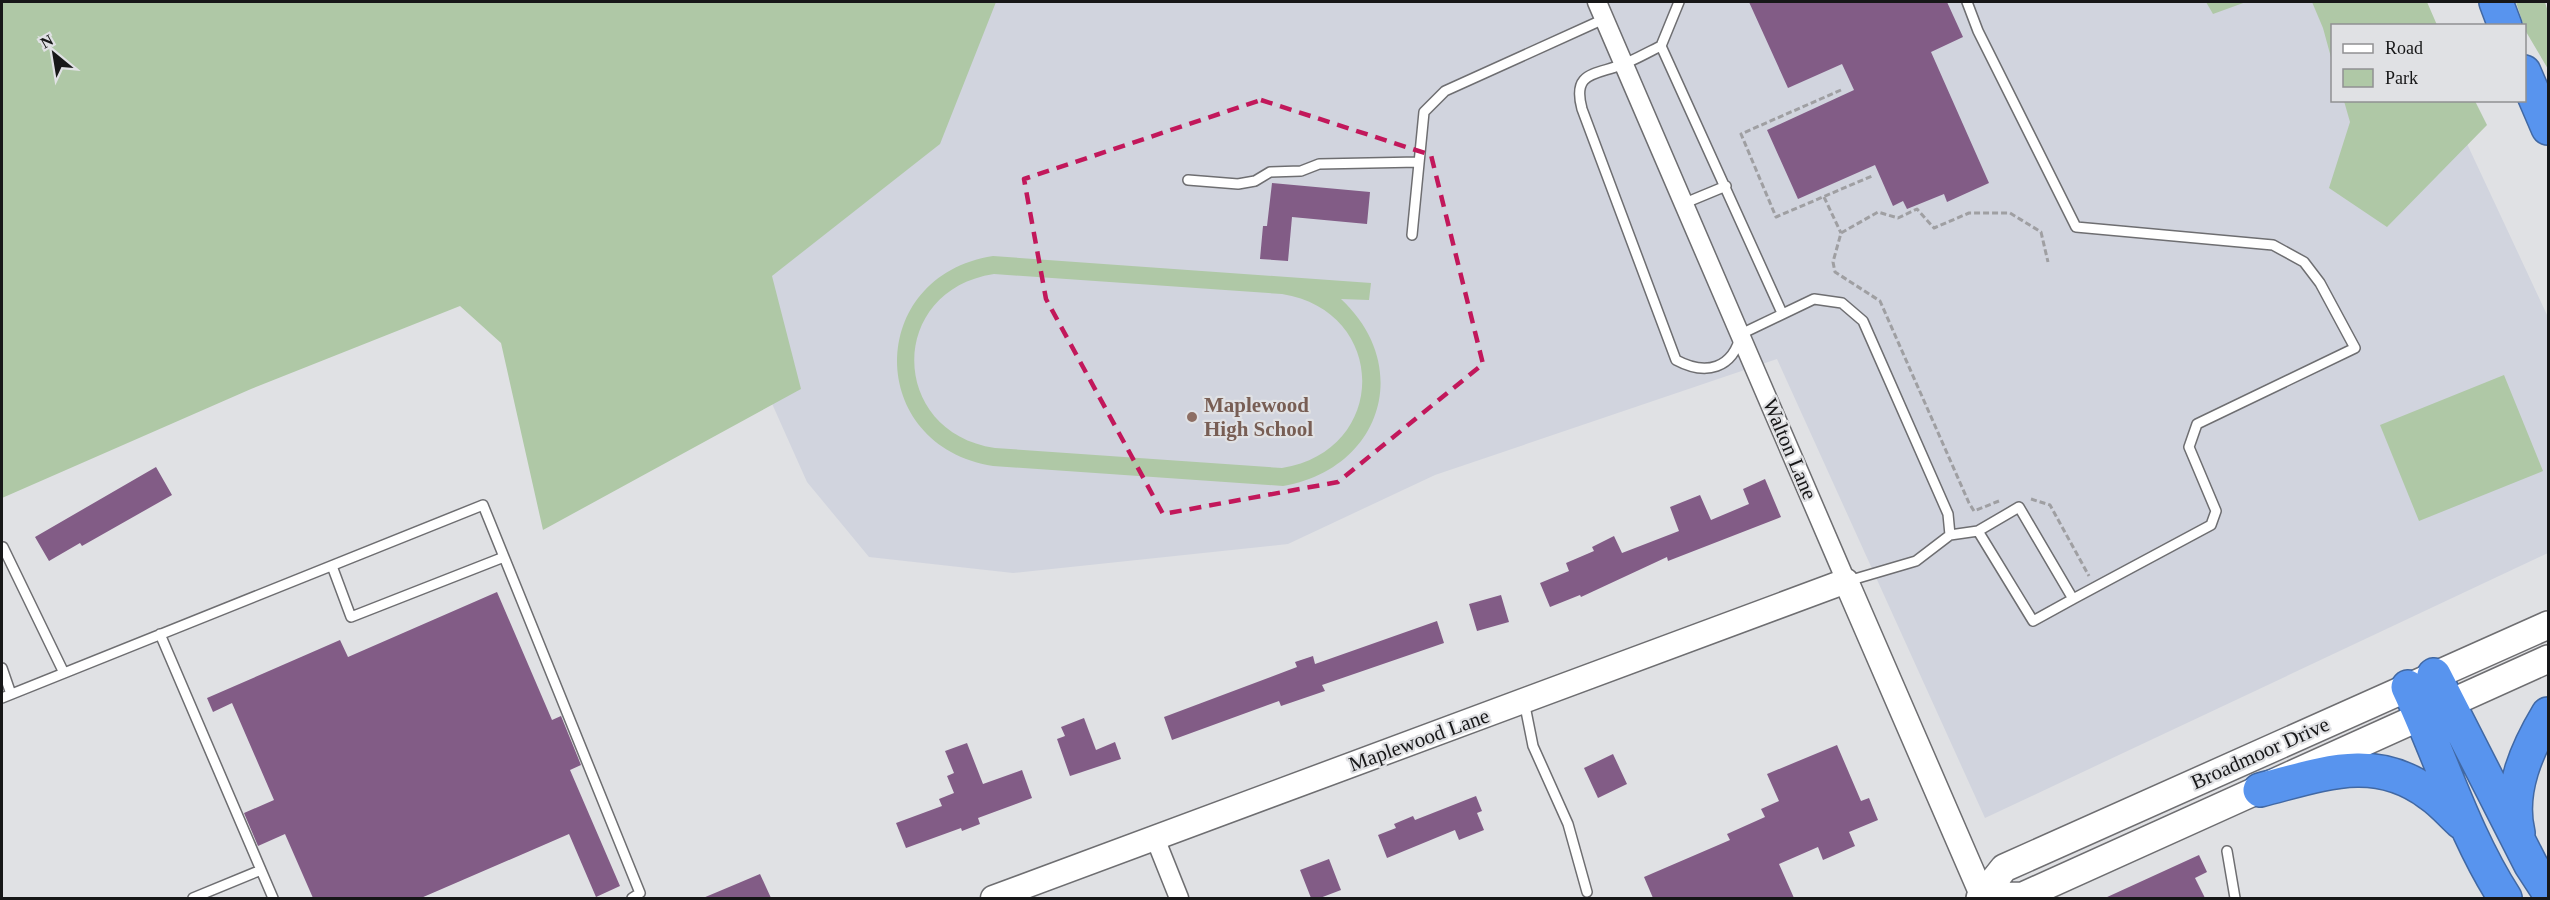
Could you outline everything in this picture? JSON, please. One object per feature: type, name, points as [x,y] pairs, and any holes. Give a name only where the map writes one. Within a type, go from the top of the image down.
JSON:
[{"type":"highway","points":[[2496,2],[2504,24]]},
{"type":"highway","points":[[2526,76],[2546,114]]},
{"type":"highway","points":[[2428,696],[2468,828],[2505,898]]},
{"type":"highway","points":[[2428,696],[2521,843],[2531,865],[2548,891]]},
{"type":"highway","points":[[2521,843],[2515,819],[2523,764],[2548,714]]},
{"type":"highway","points":[[2260,790],[2344,769],[2367,770],[2392,775],[2414,784],[2431,794],[2468,828]]},
{"type":"main road","name":"Broadmoor Drive","points":[[1982,898],[2023,896],[2260,790],[2428,696],[2548,625]]},
{"type":"main road","name":"Broadmoor Drive","points":[[1982,898],[2004,868],[2428,696],[2548,659]]},
{"type":"street","name":"Walton Lane","points":[[1597,2],[1622,65],[1741,334],[1982,898]]},
{"type":"street","name":"Maplewood Lane","points":[[993,898],[1846,581]]},
{"type":"street","points":[[1155,838],[1179,898]]},
{"type":"lane","points":[[1679,2],[1661,46],[1622,65],[1590,74],[1582,81],[1578,93],[1676,360],[1692,368],[1710,368],[1726,363],[1738,348],[1741,334],[1814,299],[1842,303],[1863,321],[1948,514],[1950,535]]},
{"type":"lane","points":[[1966,2],[1978,31],[2076,227],[2273,245],[2304,262],[2320,283],[2355,348],[2197,424],[2189,447],[2216,511],[2211,525],[2033,621],[1978,531]]},
{"type":"lane","points":[[1412,235],[1424,112],[1445,91],[1604,19]]},
{"type":"lane","points":[[1661,46],[1782,313]]},
{"type":"lane","points":[[1188,180],[1238,184],[1255,182],[1270,172],[1301,171],[1319,164],[1419,162]]},
{"type":"lane","points":[[1684,203],[1726,186]]},
{"type":"lane","points":[[2,668],[6,696],[483,505],[640,893],[632,898]]},
{"type":"lane","points":[[1846,581],[1916,561],[1950,535],[1978,531],[2019,507],[2073,599]]},
{"type":"lane","points":[[3,548],[64,673]]},
{"type":"lane","points":[[332,566],[351,618],[504,556]]},
{"type":"lane","points":[[160,634],[273,898]]},
{"type":"lane","points":[[1524,701],[1533,746],[1568,824],[1587,892]]},
{"type":"lane","points":[[2227,851],[2235,898]]},
{"type":"lane","points":[[193,898],[261,870]]},
{"type":"path","points":[[1841,90],[1741,134],[1776,217],[1872,176]]},
{"type":"path","points":[[1824,197],[1841,233],[1833,262],[1835,272],[1880,301],[1969,503],[1974,511],[2005,498]]},
{"type":"path","points":[[1841,233],[1878,212],[1898,218],[1917,209],[1934,228],[1969,213],[2010,213],[2041,231],[2048,262]]},
{"type":"path","points":[[2024,497],[2050,506],[2089,576],[2095,576]]},
{"type":"highlighted area","points":[[1261,100],[1431,155],[1483,364],[1338,482],[1163,514],[1046,299],[1024,179]]},
{"type":"shaded area","name":"Maplewood High School","points":[[839,2],[2401,2],[2338,24],[2331,24],[2331,102],[2447,102],[2548,317],[2548,553],[1985,818],[1777,359],[1435,475],[1288,544],[1013,573],[869,557],[807,482],[652,135]]},
{"type":"green space","points":[[2,2],[996,2],[940,144],[772,276],[801,389],[543,530],[501,343],[460,306],[251,389],[2,498]]},
{"type":"green space","points":[[2206,2],[2246,2],[2213,14]]},
{"type":"green space","points":[[2312,2],[2427,2],[2437,24],[2331,24],[2331,57],[2323,28]]},
{"type":"green space","points":[[2516,2],[2545,2],[2548,12],[2548,69],[2526,32],[2526,24],[2523,24]]},
{"type":"green space","points":[[2344,102],[2476,102],[2487,125],[2387,227],[2329,188],[2350,122]]},
{"type":"green space","points":[[993,256],[1371,283],[1369,300],[1341,299],[1363,326],[1377,355],[1381,384],[1376,412],[1364,437],[1344,459],[1317,476],[1283,486],[993,466],[951,452],[921,428],[903,396],[897,361],[903,326],[921,294],[951,270]],"holes":[[[994,274],[1282,294],[1317,306],[1342,326],[1357,352],[1362,381],[1357,410],[1342,436],[1317,456],[1282,468],[995,448],[960,437],[935,416],[919,390],[914,361],[919,332],[934,306],[959,285]]]},
{"type":"green space","points":[[2504,375],[2543,471],[2419,521],[2380,425]]},
{"type":"building","points":[[1749,2],[1947,2],[1963,37],[1931,52],[1989,183],[1947,202],[1944,194],[1907,209],[1903,201],[1893,206],[1875,165],[1798,199],[1767,130],[1854,90],[1842,64],[1788,88]]},
{"type":"building","points":[[1272,183],[1370,192],[1367,224],[1292,217],[1288,261],[1260,259],[1263,226],[1267,226]]},
{"type":"building","points":[[156,467],[172,495],[82,546],[80,543],[49,561],[35,537]]},
{"type":"building","points":[[1765,479],[1781,517],[1668,561],[1667,557],[1581,597],[1580,595],[1550,607],[1540,583],[1569,571],[1566,563],[1594,551],[1592,547],[1614,536],[1622,553],[1679,531],[1670,507],[1700,495],[1711,520],[1749,504],[1743,489]]},
{"type":"building","points":[[497,592],[552,720],[561,716],[581,765],[570,770],[620,886],[596,897],[569,834],[421,898],[313,898],[285,834],[258,846],[244,813],[274,800],[232,703],[213,712],[207,698],[340,640],[348,657]]},
{"type":"building","points":[[1501,595],[1509,622],[1477,631],[1469,604]]},
{"type":"building","points":[[1437,621],[1444,643],[1322,685],[1325,691],[1281,706],[1279,701],[1172,740],[1164,717],[1297,667],[1295,662],[1313,656],[1315,664]]},
{"type":"building","points":[[1084,718],[1096,750],[1115,742],[1121,759],[1070,776],[1057,739],[1065,736],[1061,727]]},
{"type":"building","points":[[967,743],[983,784],[1022,770],[1032,798],[978,818],[980,824],[962,831],[961,828],[906,848],[896,823],[942,806],[939,799],[954,793],[947,776],[954,773],[945,751]]},
{"type":"building","points":[[1837,745],[1861,801],[1869,798],[1878,820],[1849,832],[1855,846],[1823,860],[1818,847],[1779,864],[1794,898],[1653,898],[1644,877],[1730,840],[1727,834],[1765,817],[1761,809],[1779,801],[1767,774]]},
{"type":"building","points":[[1613,754],[1627,784],[1598,798],[1584,768]]},
{"type":"building","points":[[1476,796],[1482,811],[1477,813],[1484,830],[1459,840],[1455,830],[1387,858],[1378,835],[1396,828],[1394,824],[1413,816],[1415,820]]},
{"type":"building","points":[[2199,855],[2207,872],[2195,878],[2205,898],[2105,898]]},
{"type":"building","points":[[1329,859],[1341,890],[1320,898],[1311,898],[1300,870]]},
{"type":"building","points":[[760,874],[771,898],[703,898]]},
{"type":"place","name":"Maplewood High School","points":[[1192,417]]}]
